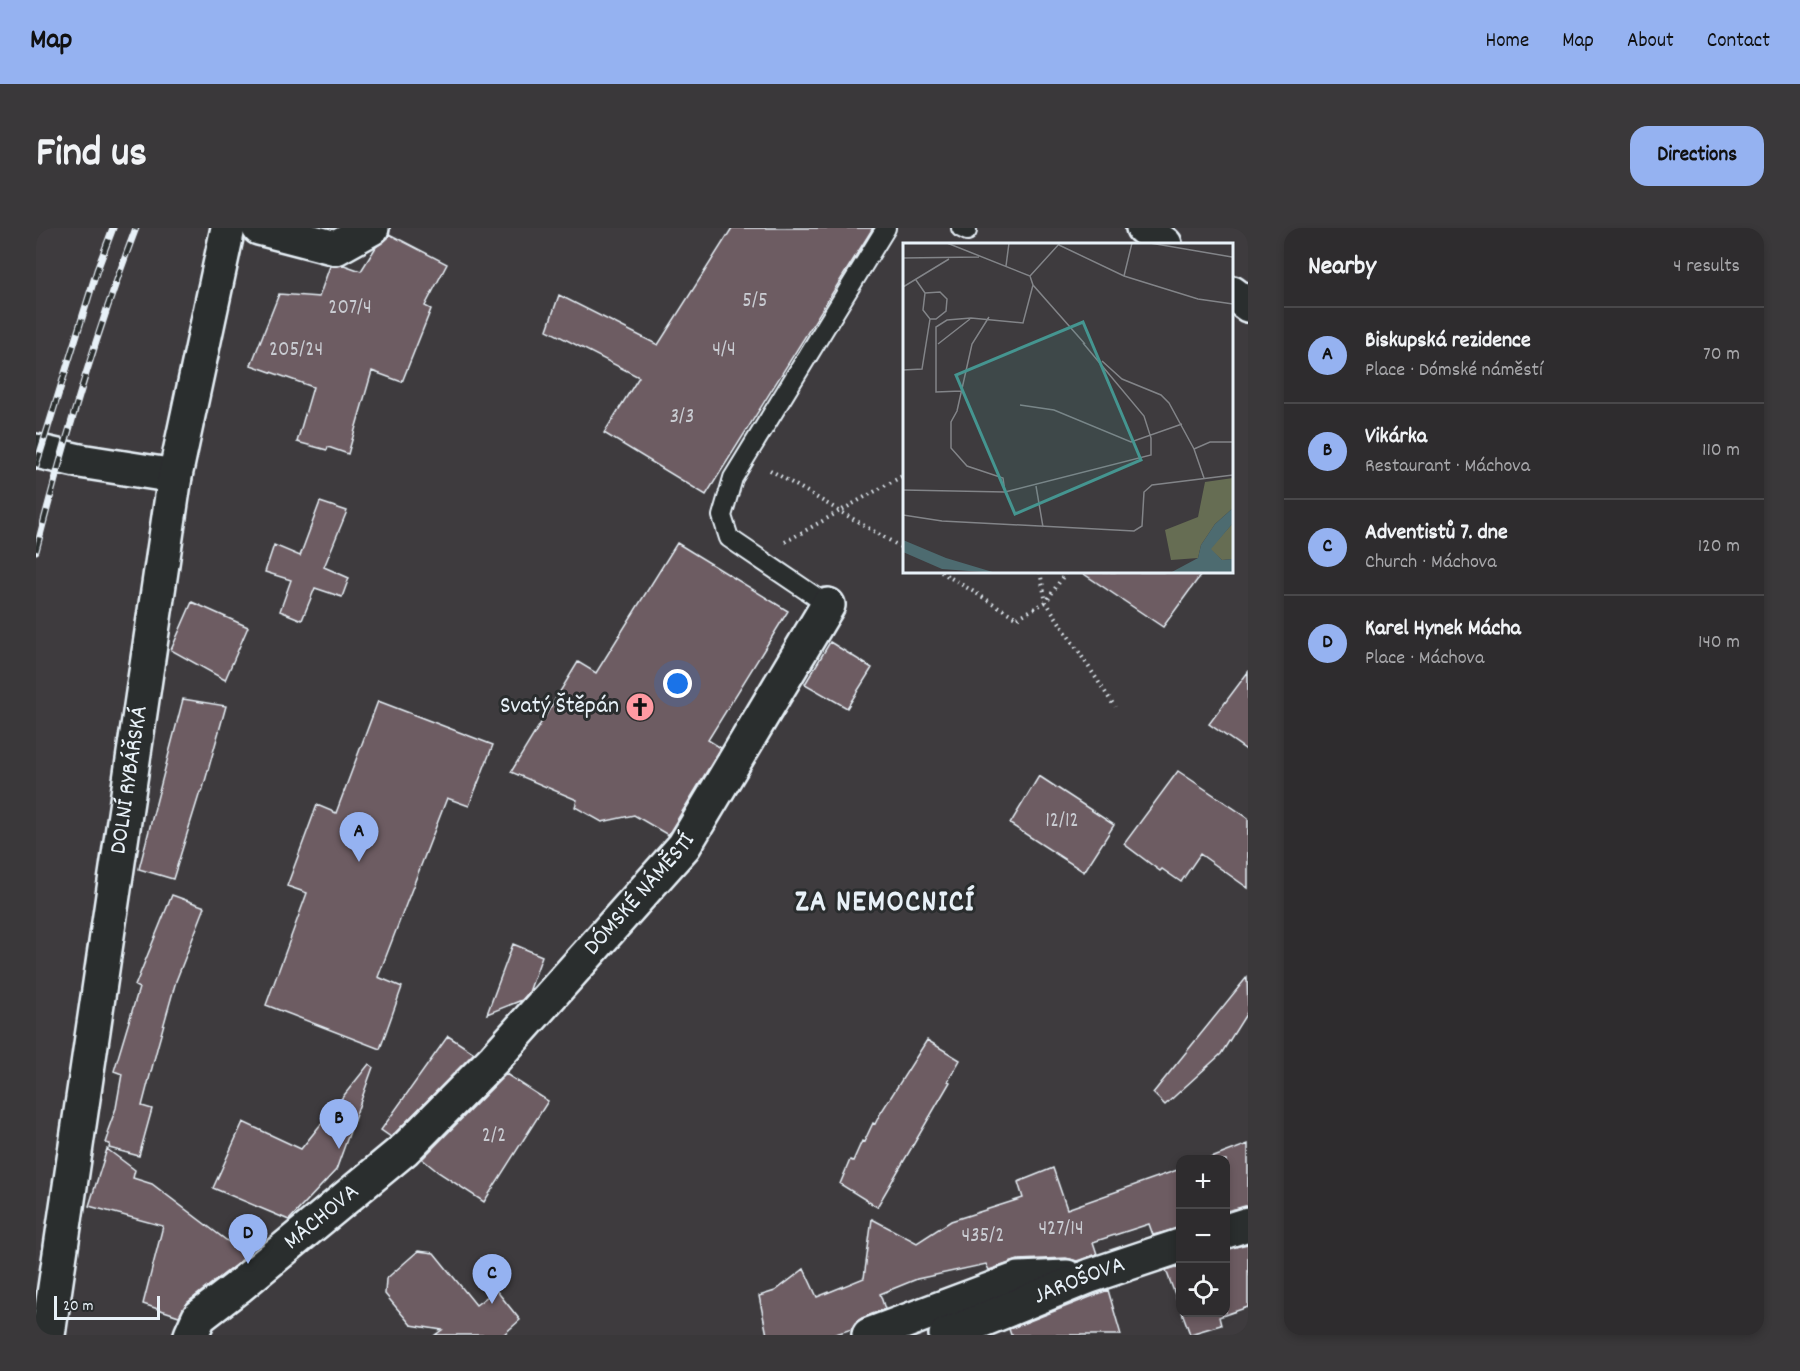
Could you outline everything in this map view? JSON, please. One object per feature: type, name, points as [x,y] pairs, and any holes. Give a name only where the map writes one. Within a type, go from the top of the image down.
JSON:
[{"type":"street","name":"DOLNÍ RYBÁŘSKÁ","points":[[48,1335],[175,476],[228,228]]},
{"type":"street","points":[[260,228],[336,248],[372,228]]},
{"type":"street","points":[[1143,228],[1164,243]]},
{"type":"street","points":[[1233,294],[1248,305]]},
{"type":"street","points":[[36,451],[80,461],[175,476]]},
{"type":"street","name":"DÓMSKÉ NÁMĚSTÍ","points":[[405,1149],[495,1058],[684,846],[828,605]]},
{"type":"street","name":"MÁCHOVA","points":[[191,1335],[199,1317],[405,1149]]},
{"type":"street","points":[[1230,1230],[1248,1224]]},
{"type":"street","name":"JAROŠOVA","points":[[946,1335],[1090,1276],[1176,1247]]},
{"type":"street","points":[[868,1335],[1019,1279],[1090,1276]]},
{"type":"lane","points":[[828,605],[729,538],[722,516],[733,478],[886,228]]},
{"type":"path","points":[[746,456],[903,548]]},
{"type":"path","points":[[758,558],[903,476]]},
{"type":"path","points":[[943,573],[1017,618],[1046,602],[1065,573]]},
{"type":"path","points":[[1040,573],[1046,602],[1115,707]]},
{"type":"building","points":[[732,228],[873,228],[706,495],[604,433],[639,377],[547,330],[559,295],[658,345]]},
{"type":"building","points":[[389,234],[447,264],[425,306],[431,309],[402,382],[372,371],[348,454],[328,447],[327,450],[297,442],[313,387],[251,365],[279,294],[319,297],[330,266],[344,265],[361,271],[376,247],[388,238]]},
{"type":"building","points":[[320,502],[347,511],[324,567],[349,578],[342,597],[315,588],[302,620],[280,611],[291,580],[265,572],[274,545],[300,556]]},
{"type":"building","name":"Svatý Štěpán","points":[[677,543],[788,611],[708,740],[721,748],[668,835],[634,815],[602,822],[575,807],[577,800],[511,772],[578,662],[596,673]]},
{"type":"building","points":[[1082,573],[1202,573],[1163,627]]},
{"type":"building","points":[[192,602],[248,627],[225,680],[171,650]]},
{"type":"building","points":[[830,642],[872,668],[847,708],[805,684]]},
{"type":"building","points":[[1248,672],[1248,751],[1209,724]]},
{"type":"building","points":[[183,699],[226,706],[202,792],[200,792],[173,879],[139,869]]},
{"type":"building","points":[[378,701],[493,745],[469,806],[447,798],[378,977],[402,987],[380,1049],[266,1005],[307,893],[287,886],[317,805],[336,813]]},
{"type":"building","points":[[1178,771],[1248,818],[1248,888],[1200,854],[1181,882],[1162,869],[1160,871],[1124,844]]},
{"type":"building","points":[[1039,776],[1114,825],[1084,872],[1010,824]]},
{"type":"building","points":[[172,895],[205,907],[176,981],[158,1045],[142,1106],[152,1109],[139,1156],[109,1148],[110,1144],[106,1143],[116,1108],[122,1074],[114,1071],[139,988],[135,986]]},
{"type":"building","points":[[513,944],[542,956],[529,992],[522,1000],[487,1014]]},
{"type":"building","points":[[1247,977],[1248,1011],[1221,1054],[1165,1105],[1153,1093]]},
{"type":"building","points":[[448,1036],[474,1053],[391,1137],[381,1130]]},
{"type":"building","points":[[927,1040],[960,1060],[948,1081],[950,1082],[877,1207],[840,1184],[850,1160],[853,1161],[873,1123],[875,1124]]},
{"type":"building","points":[[369,1064],[373,1067],[336,1170],[289,1220],[213,1188],[243,1122],[301,1149]]},
{"type":"building","points":[[506,1074],[548,1101],[484,1202],[422,1159]]},
{"type":"building","points":[[1248,1144],[1248,1206],[1230,1210],[1230,1155],[1219,1155]]},
{"type":"building","points":[[107,1149],[135,1170],[133,1178],[152,1184],[247,1256],[188,1302],[179,1316],[143,1304],[163,1226],[89,1206]]},
{"type":"building","points":[[1053,1168],[1067,1209],[1176,1170],[1176,1229],[1153,1235],[1149,1224],[1093,1242],[1097,1254],[1077,1261],[1066,1258],[1018,1260],[989,1270],[986,1264],[917,1279],[880,1294],[885,1309],[862,1318],[855,1323],[852,1329],[833,1335],[767,1335],[759,1296],[775,1291],[804,1269],[817,1297],[864,1278],[872,1219],[917,1243],[951,1221],[1023,1198],[1018,1182]]},
{"type":"building","points":[[1248,1244],[1248,1307],[1230,1313],[1230,1263],[1230,1248]]},
{"type":"building","points":[[418,1251],[434,1253],[476,1305],[496,1290],[520,1320],[503,1335],[435,1335],[442,1330],[411,1325],[385,1294],[386,1279]]},
{"type":"building","points":[[1176,1267],[1176,1297],[1166,1270]]},
{"type":"building","points":[[1108,1290],[1121,1335],[1011,1335],[1009,1329]]},
{"type":"building","points":[[1184,1317],[1219,1317],[1221,1325],[1190,1334]]},
{"type":"railway","points":[[36,466],[97,270],[113,228]]},
{"type":"railway","points":[[36,551],[107,307],[136,228]]},
{"type":"place","name":"Svatý Štěpán","points":[[640,707]]},
{"type":"place","name":"Biskupská rezidence","points":[[359,862]]},
{"type":"place","name":"Vikárka","points":[[339,1149]]},
{"type":"place","name":"Karel Hynek Mácha","points":[[248,1264]]},
{"type":"place","name":"Adventistů 7. dne","points":[[492,1304]]},
{"type":"district","name":"ZA NEMOCNICÍ","points":[[885,904]]}]
